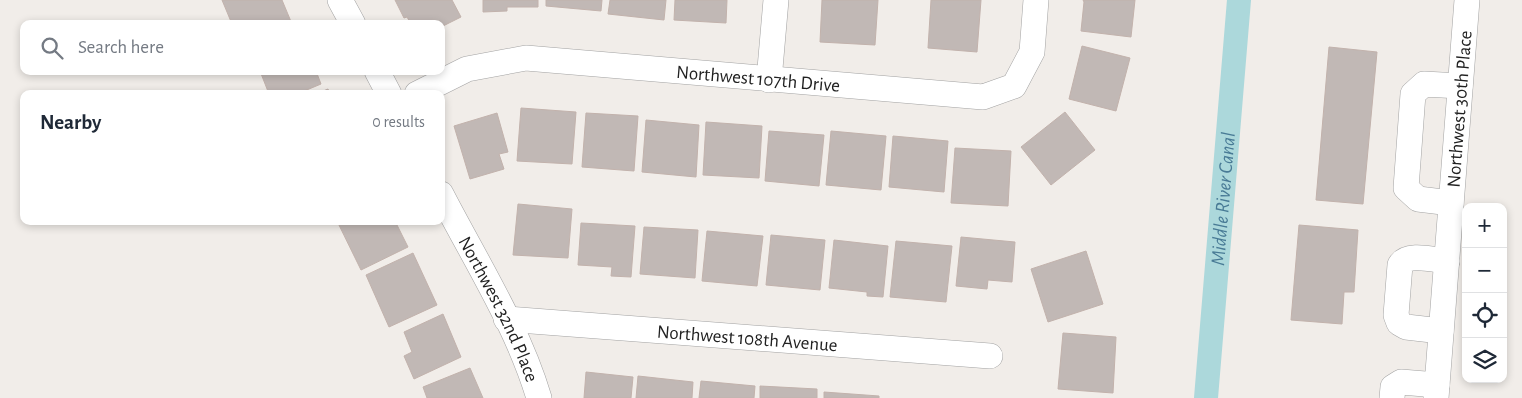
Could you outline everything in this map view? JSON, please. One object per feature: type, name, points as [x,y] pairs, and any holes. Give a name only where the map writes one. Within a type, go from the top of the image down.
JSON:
[{"type":"street","points":[[340,0],[350,20]]},
{"type":"street","points":[[769,80],[776,0]]},
{"type":"street","name":"Northwest 107th Drive","points":[[425,90],[467,69],[526,58],[983,97],[1014,86],[1032,52],[1036,0]]},
{"type":"street","name":"Northwest 30th Place","points":[[1436,392],[1467,0]]},
{"type":"street","points":[[379,75],[387,90]]},
{"type":"street","points":[[1451,202],[1418,199],[1410,194],[1406,188],[1413,94],[1418,87],[1424,84],[1460,86]]},
{"type":"street","name":"Northwest 32nd Place","points":[[445,202],[506,319],[533,376],[539,398]]},
{"type":"street","points":[[1441,330],[1406,327],[1399,324],[1396,315],[1400,264],[1402,260],[1408,258],[1447,261]]},
{"type":"street","name":"Northwest 108th Avenue","points":[[506,319],[990,356]]},
{"type":"street","points":[[1392,398],[1393,387],[1401,382],[1436,392]]},
{"type":"building","points":[[222,0],[282,0],[290,20],[230,20]]},
{"type":"building","points":[[395,0],[452,0],[461,17],[445,25],[445,20],[409,20],[407,17],[404,18]]},
{"type":"building","points":[[483,0],[538,0],[538,7],[507,7],[507,11],[483,12]]},
{"type":"building","points":[[546,0],[602,0],[601,11],[546,6]]},
{"type":"building","points":[[610,0],[666,0],[664,20],[608,14]]},
{"type":"building","points":[[675,0],[727,0],[726,23],[674,20]]},
{"type":"building","points":[[822,0],[878,0],[875,45],[820,42]]},
{"type":"building","points":[[931,0],[981,0],[977,52],[928,48]]},
{"type":"building","points":[[1083,0],[1135,0],[1131,37],[1081,31]]},
{"type":"building","points":[[1082,46],[1130,58],[1116,111],[1069,99]]},
{"type":"building","points":[[1329,47],[1377,52],[1363,204],[1316,200]]},
{"type":"building","points":[[262,75],[318,75],[321,84],[307,90],[267,90]]},
{"type":"building","points":[[521,108],[576,112],[572,164],[517,161]]},
{"type":"building","points":[[1065,112],[1095,150],[1051,185],[1021,147]]},
{"type":"building","points":[[497,113],[508,152],[499,154],[504,169],[470,179],[454,126]]},
{"type":"building","points":[[586,113],[638,116],[634,171],[582,167]]},
{"type":"building","points":[[646,120],[699,125],[696,177],[642,172]]},
{"type":"building","points":[[706,122],[762,126],[759,178],[703,175]]},
{"type":"building","points":[[769,131],[824,135],[819,186],[765,181]]},
{"type":"building","points":[[831,131],[886,136],[881,190],[826,185]]},
{"type":"building","points":[[893,136],[948,141],[944,192],[889,187]]},
{"type":"building","points":[[955,148],[1011,151],[1008,206],[951,203]]},
{"type":"building","points":[[518,204],[572,209],[568,258],[513,255]]},
{"type":"building","points":[[581,223],[635,226],[631,277],[611,276],[612,267],[578,265]]},
{"type":"building","points":[[339,225],[397,225],[408,247],[361,270]]},
{"type":"building","points":[[1299,225],[1358,230],[1354,292],[1344,292],[1342,324],[1291,320]]},
{"type":"building","points":[[644,227],[698,230],[695,278],[640,274]]},
{"type":"building","points":[[707,231],[763,236],[757,286],[702,281]]},
{"type":"building","points":[[771,235],[825,240],[820,290],[766,285]]},
{"type":"building","points":[[961,237],[1015,242],[1012,282],[988,280],[987,289],[956,286]]},
{"type":"building","points":[[834,240],[888,246],[883,297],[867,296],[867,292],[829,288]]},
{"type":"building","points":[[896,241],[952,246],[946,302],[890,297]]},
{"type":"building","points":[[1086,251],[1103,304],[1048,322],[1031,269]]},
{"type":"building","points":[[413,253],[437,305],[389,327],[366,275]]},
{"type":"building","points":[[443,314],[461,357],[414,379],[404,356],[412,352],[404,332]]},
{"type":"building","points":[[1063,333],[1116,337],[1113,393],[1058,389]]},
{"type":"building","points":[[470,368],[483,398],[427,398],[423,387]]},
{"type":"building","points":[[586,372],[633,377],[631,398],[584,398]]},
{"type":"building","points":[[638,376],[693,382],[692,398],[636,398]]},
{"type":"building","points":[[701,381],[755,386],[754,398],[699,398]]},
{"type":"building","points":[[760,386],[817,389],[817,398],[760,398]]},
{"type":"building","points":[[824,392],[879,396],[879,398],[824,398]]},
{"type":"waterway","name":"Middle River Canal","points":[[1206,398],[1239,0]]}]
